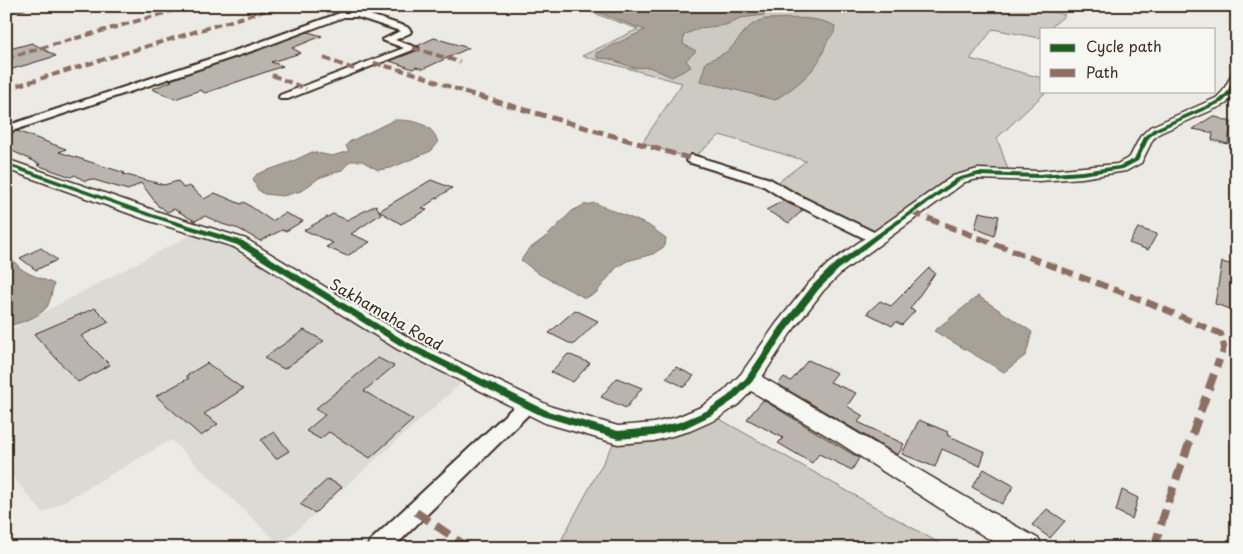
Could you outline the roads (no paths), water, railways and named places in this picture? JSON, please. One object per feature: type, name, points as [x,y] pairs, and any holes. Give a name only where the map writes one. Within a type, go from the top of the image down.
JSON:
[{"type":"street","points":[[1226,6],[1237,8]]},
{"type":"street","points":[[6,130],[248,50],[343,15],[358,14],[407,31],[387,40],[413,48],[284,97]]},
{"type":"street","name":"Sakhamaha Road","points":[[6,164],[153,216],[240,243],[404,344],[545,414],[618,435],[654,432],[682,425],[709,413],[731,398],[749,380],[783,329],[816,287],[835,268],[959,179],[988,174],[1039,176],[1073,174],[1129,165],[1136,160],[1147,137],[1154,130],[1221,101],[1229,93],[1237,75]]},
{"type":"street","points":[[692,159],[766,182],[789,196],[875,238]]},
{"type":"street","points":[[749,380],[846,436],[973,516],[1029,548]]},
{"type":"street","points":[[378,548],[527,404]]}]
